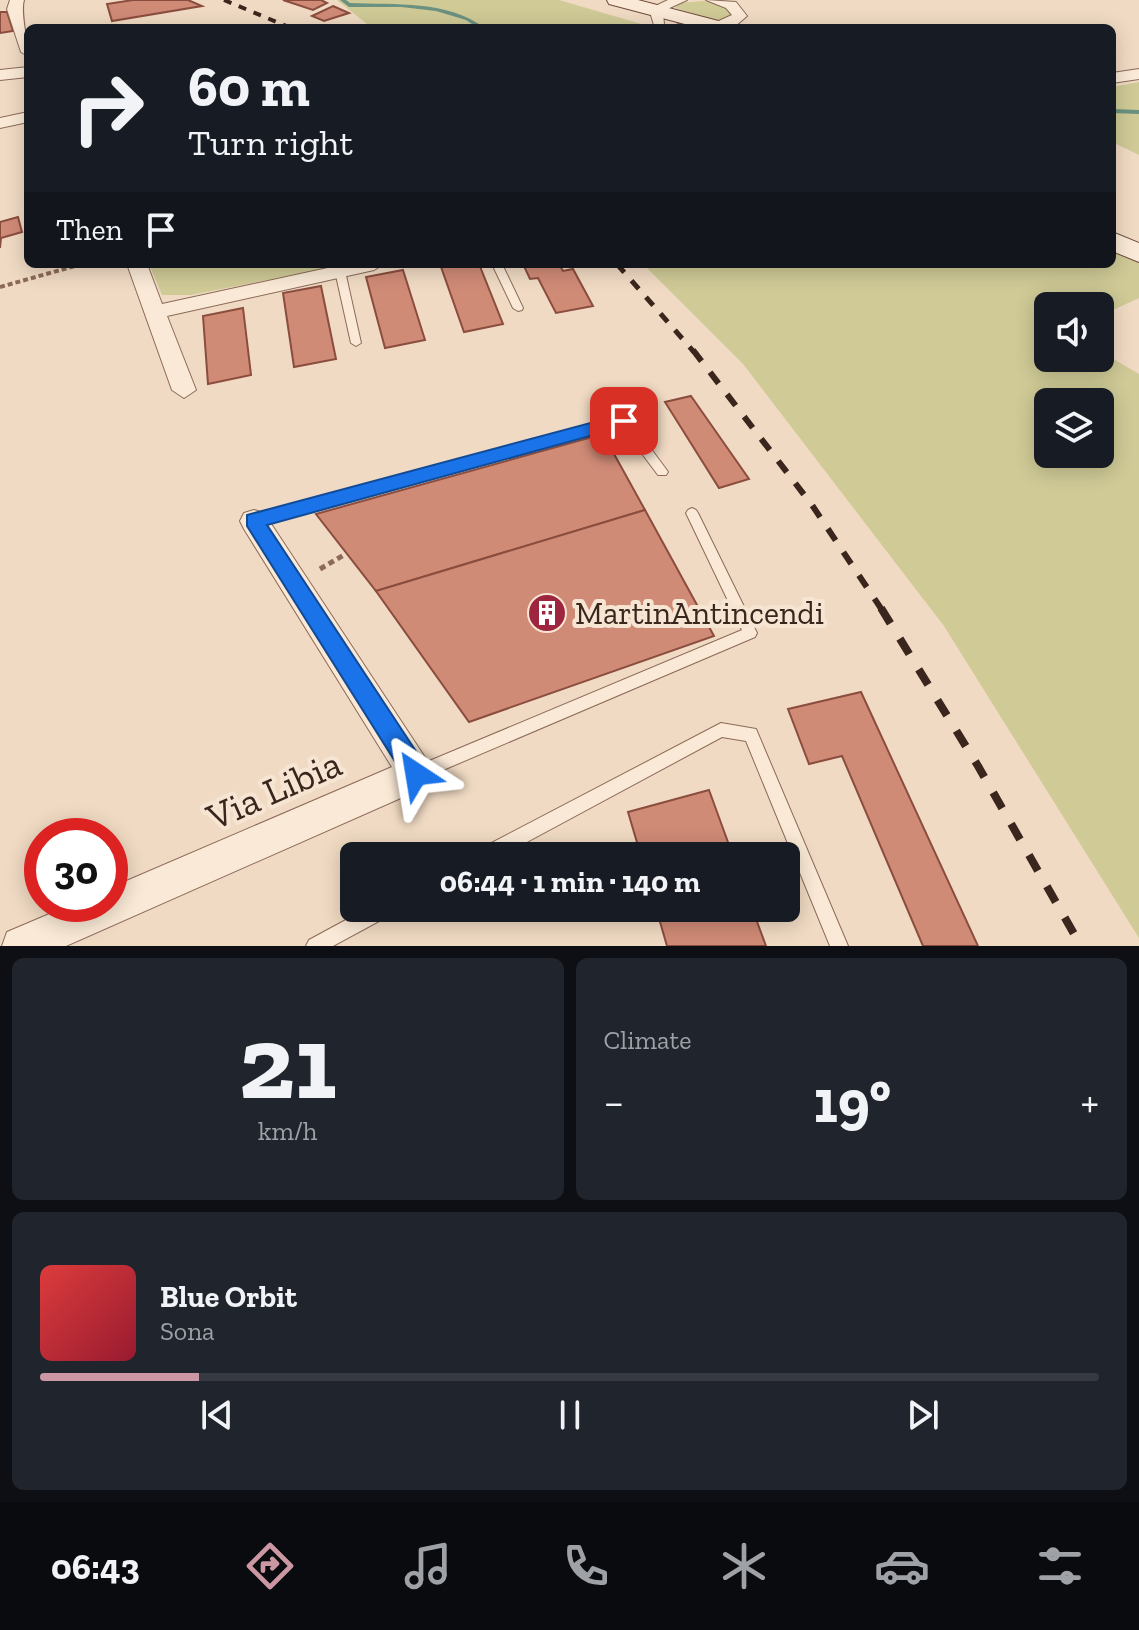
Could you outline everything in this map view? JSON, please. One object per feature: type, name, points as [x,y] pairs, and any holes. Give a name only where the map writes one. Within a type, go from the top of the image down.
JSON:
[{"type":"street","points":[[17,0],[14,9],[24,40]]},
{"type":"street","points":[[609,2],[671,23],[680,0]]},
{"type":"street","points":[[713,0],[744,15],[727,24]]},
{"type":"street","points":[[0,75],[24,72]]},
{"type":"street","points":[[1116,77],[1139,74]]},
{"type":"street","points":[[0,123],[24,118]]},
{"type":"street","points":[[1116,217],[1139,229]]},
{"type":"street","points":[[1116,242],[1139,254]]},
{"type":"street","points":[[138,268],[184,390]]},
{"type":"street","points":[[155,312],[355,268]]},
{"type":"street","points":[[254,521],[416,774]]},
{"type":"street","name":"Via Libia","points":[[21,946],[416,774]]},
{"type":"lane","points":[[499,268],[518,308]]},
{"type":"lane","points":[[340,271],[356,343]]},
{"type":"lane","points":[[254,521],[624,421],[662,472]]},
{"type":"lane","points":[[416,774],[750,633],[692,513]]},
{"type":"lane","points":[[510,842],[721,730],[751,734],[796,842]]},
{"type":"lane","points":[[800,852],[839,946]]},
{"type":"lane","points":[[315,946],[360,922]]},
{"type":"path","points":[[0,287],[68,268]]},
{"type":"shaded area","points":[[337,0],[559,0],[641,24],[367,24]]},
{"type":"shaded area","points":[[703,1],[727,6],[732,14],[722,22],[675,8],[680,3]]},
{"type":"shaded area","points":[[1139,82],[1139,155],[1116,144],[1116,86]]},
{"type":"shaded area","points":[[1116,248],[1139,260],[1139,298],[1114,310],[1114,292],[1034,292],[1034,372],[1114,372],[1114,359],[1139,374],[1139,938],[944,626],[743,364],[647,268],[1116,268]]},
{"type":"shaded area","points":[[151,268],[328,268],[191,295],[162,295]]},
{"type":"building","points":[[133,0],[188,0],[202,6],[112,21],[107,4]]},
{"type":"building","points":[[283,0],[321,0],[327,3],[313,10]]},
{"type":"building","points":[[333,6],[349,13],[324,21],[312,16]]},
{"type":"building","points":[[0,12],[7,12],[13,31],[0,33]]},
{"type":"building","points":[[18,217],[22,232],[1,238],[0,248],[0,222]]},
{"type":"building","points":[[441,268],[481,268],[503,324],[464,332]]},
{"type":"building","points":[[525,268],[573,269],[593,306],[556,313],[538,278],[530,279]]},
{"type":"building","points":[[403,270],[425,340],[385,348],[366,277]]},
{"type":"building","points":[[321,286],[336,359],[294,367],[283,293]]},
{"type":"building","points":[[243,308],[251,375],[208,384],[203,316]]},
{"type":"building","points":[[691,396],[749,479],[719,488],[665,402]]},
{"type":"building","points":[[603,434],[645,510],[376,591],[316,514]]},
{"type":"building","name":"MartinAntincendi","points":[[645,510],[714,636],[469,722],[376,591]]},
{"type":"building","points":[[861,692],[978,946],[923,946],[842,756],[809,764],[788,709]]},
{"type":"building","points":[[709,790],[728,842],[637,842],[628,812]]},
{"type":"building","points":[[660,922],[757,922],[766,946],[667,946]]},
{"type":"waterway","points":[[343,0],[349,5],[436,9],[476,24]]},
{"type":"waterway","points":[[1116,111],[1139,112]]},
{"type":"railway","points":[[224,0],[281,24]]},
{"type":"railway","points":[[620,268],[694,352]]},
{"type":"railway","points":[[693,350],[812,505],[882,610]]},
{"type":"railway","points":[[881,608],[978,766],[1081,946]]},
{"type":"place","name":"MartinAntincendi","points":[[547,613]]},
{"type":"route","points":[[416,774],[254,521],[280,511],[624,421]]}]
